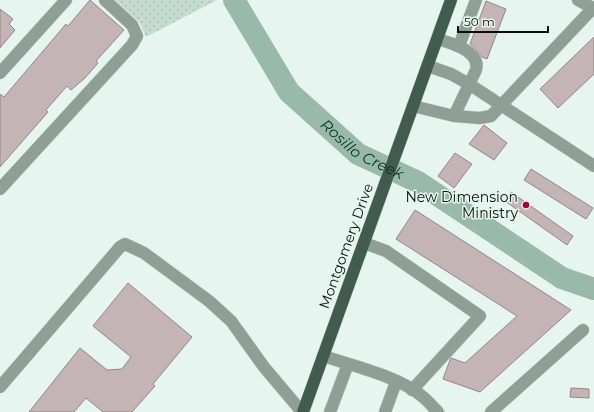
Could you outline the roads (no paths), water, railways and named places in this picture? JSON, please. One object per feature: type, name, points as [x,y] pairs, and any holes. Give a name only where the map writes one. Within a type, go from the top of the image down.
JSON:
[{"type":"main road","name":"Montgomery Drive","points":[[303,412],[451,0]]},
{"type":"street","points":[[0,72],[66,0]]},
{"type":"street","points":[[0,189],[135,40],[137,36],[132,25],[105,0]]},
{"type":"street","points":[[459,46],[476,0]]},
{"type":"street","points":[[413,106],[454,116],[480,118],[491,116],[592,8],[578,0]]},
{"type":"street","points":[[438,39],[459,46],[475,58],[477,64],[454,116]]},
{"type":"street","points":[[428,66],[451,74],[469,84],[594,166]]},
{"type":"street","points":[[364,243],[386,251],[480,316],[412,390]]},
{"type":"street","points":[[0,388],[120,247],[125,244],[144,253],[209,301],[231,320],[264,367],[303,412]]},
{"type":"street","points":[[500,409],[583,330]]},
{"type":"street","points":[[323,356],[378,374],[396,382],[422,396],[438,412]]},
{"type":"street","points":[[330,412],[348,364]]},
{"type":"street","points":[[385,412],[396,382]]},
{"type":"waterway","name":"Rosillo Creek","points":[[234,0],[289,92],[358,154],[418,182],[562,278],[594,289]]},
{"type":"place","name":"New Dimension Ministry","points":[[526,205]]}]
